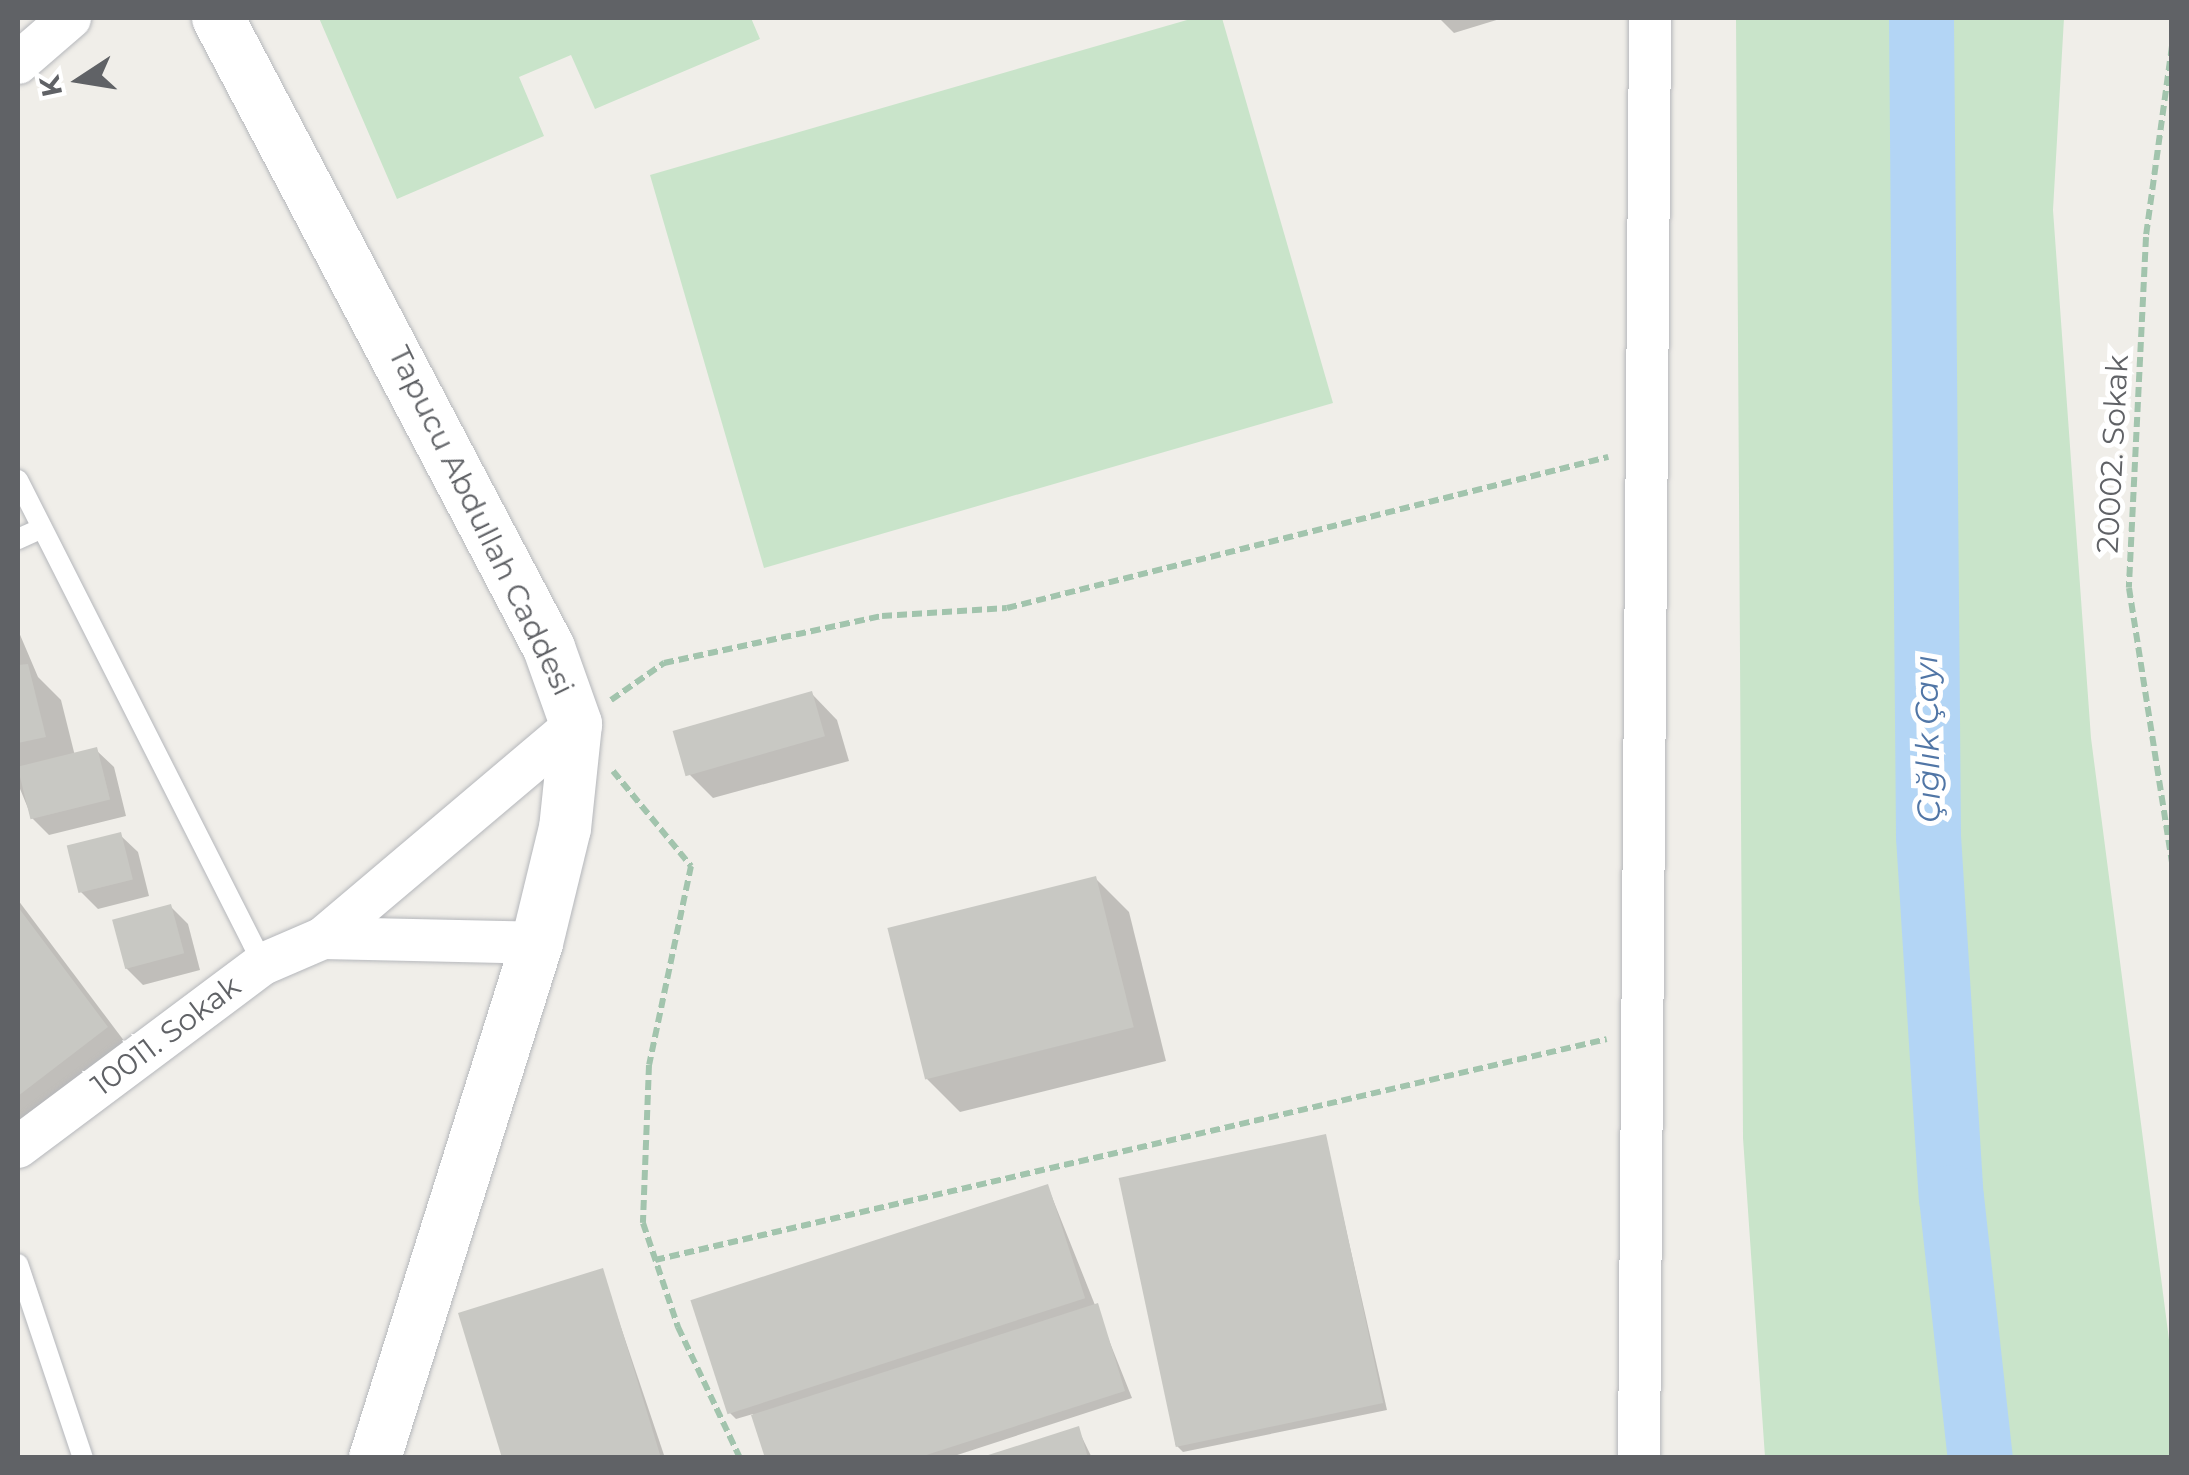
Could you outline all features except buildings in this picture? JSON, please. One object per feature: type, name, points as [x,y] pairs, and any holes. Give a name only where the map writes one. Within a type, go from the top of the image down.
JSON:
[{"type":"street","points":[[18,63],[70,18]]},
{"type":"street","name":"Tapucu Abdullah Caddesi","points":[[218,18],[540,631],[576,724],[565,828],[537,942],[374,1458]]},
{"type":"street","points":[[1640,1458],[1638,1032],[1650,18]]},
{"type":"street","name":"10011. Sokak","points":[[18,1148],[264,964],[323,938],[576,724]]},
{"type":"street","name":"10011. Sokak","points":[[323,938],[537,942]]},
{"type":"lane","points":[[18,480],[264,964]]},
{"type":"lane","points":[[18,539],[40,528]]},
{"type":"lane","points":[[18,1264],[84,1458]]},
{"type":"path","name":"20002. Sokak","points":[[2172,46],[2146,237],[2129,588],[2172,863]]},
{"type":"path","points":[[740,1458],[655,1260],[643,1223],[649,1065],[691,866],[576,724],[664,663],[882,616],[1008,608],[1646,448]]},
{"type":"path","points":[[655,1260],[1638,1032]]},
{"type":"green space","points":[[319,18],[751,18],[760,39],[595,109],[571,55],[519,77],[544,136],[397,199]]},
{"type":"green space","points":[[1194,18],[1222,18],[1333,403],[764,568],[650,175]]},
{"type":"green space","points":[[1736,18],[2064,18],[2053,210],[2091,738],[2171,1355],[2171,1457],[1765,1457],[1743,1138]]},
{"type":"waterway","name":"Çığlık Çayı","points":[[1921,18],[1928,836],[1951,1197],[1980,1458]]}]
